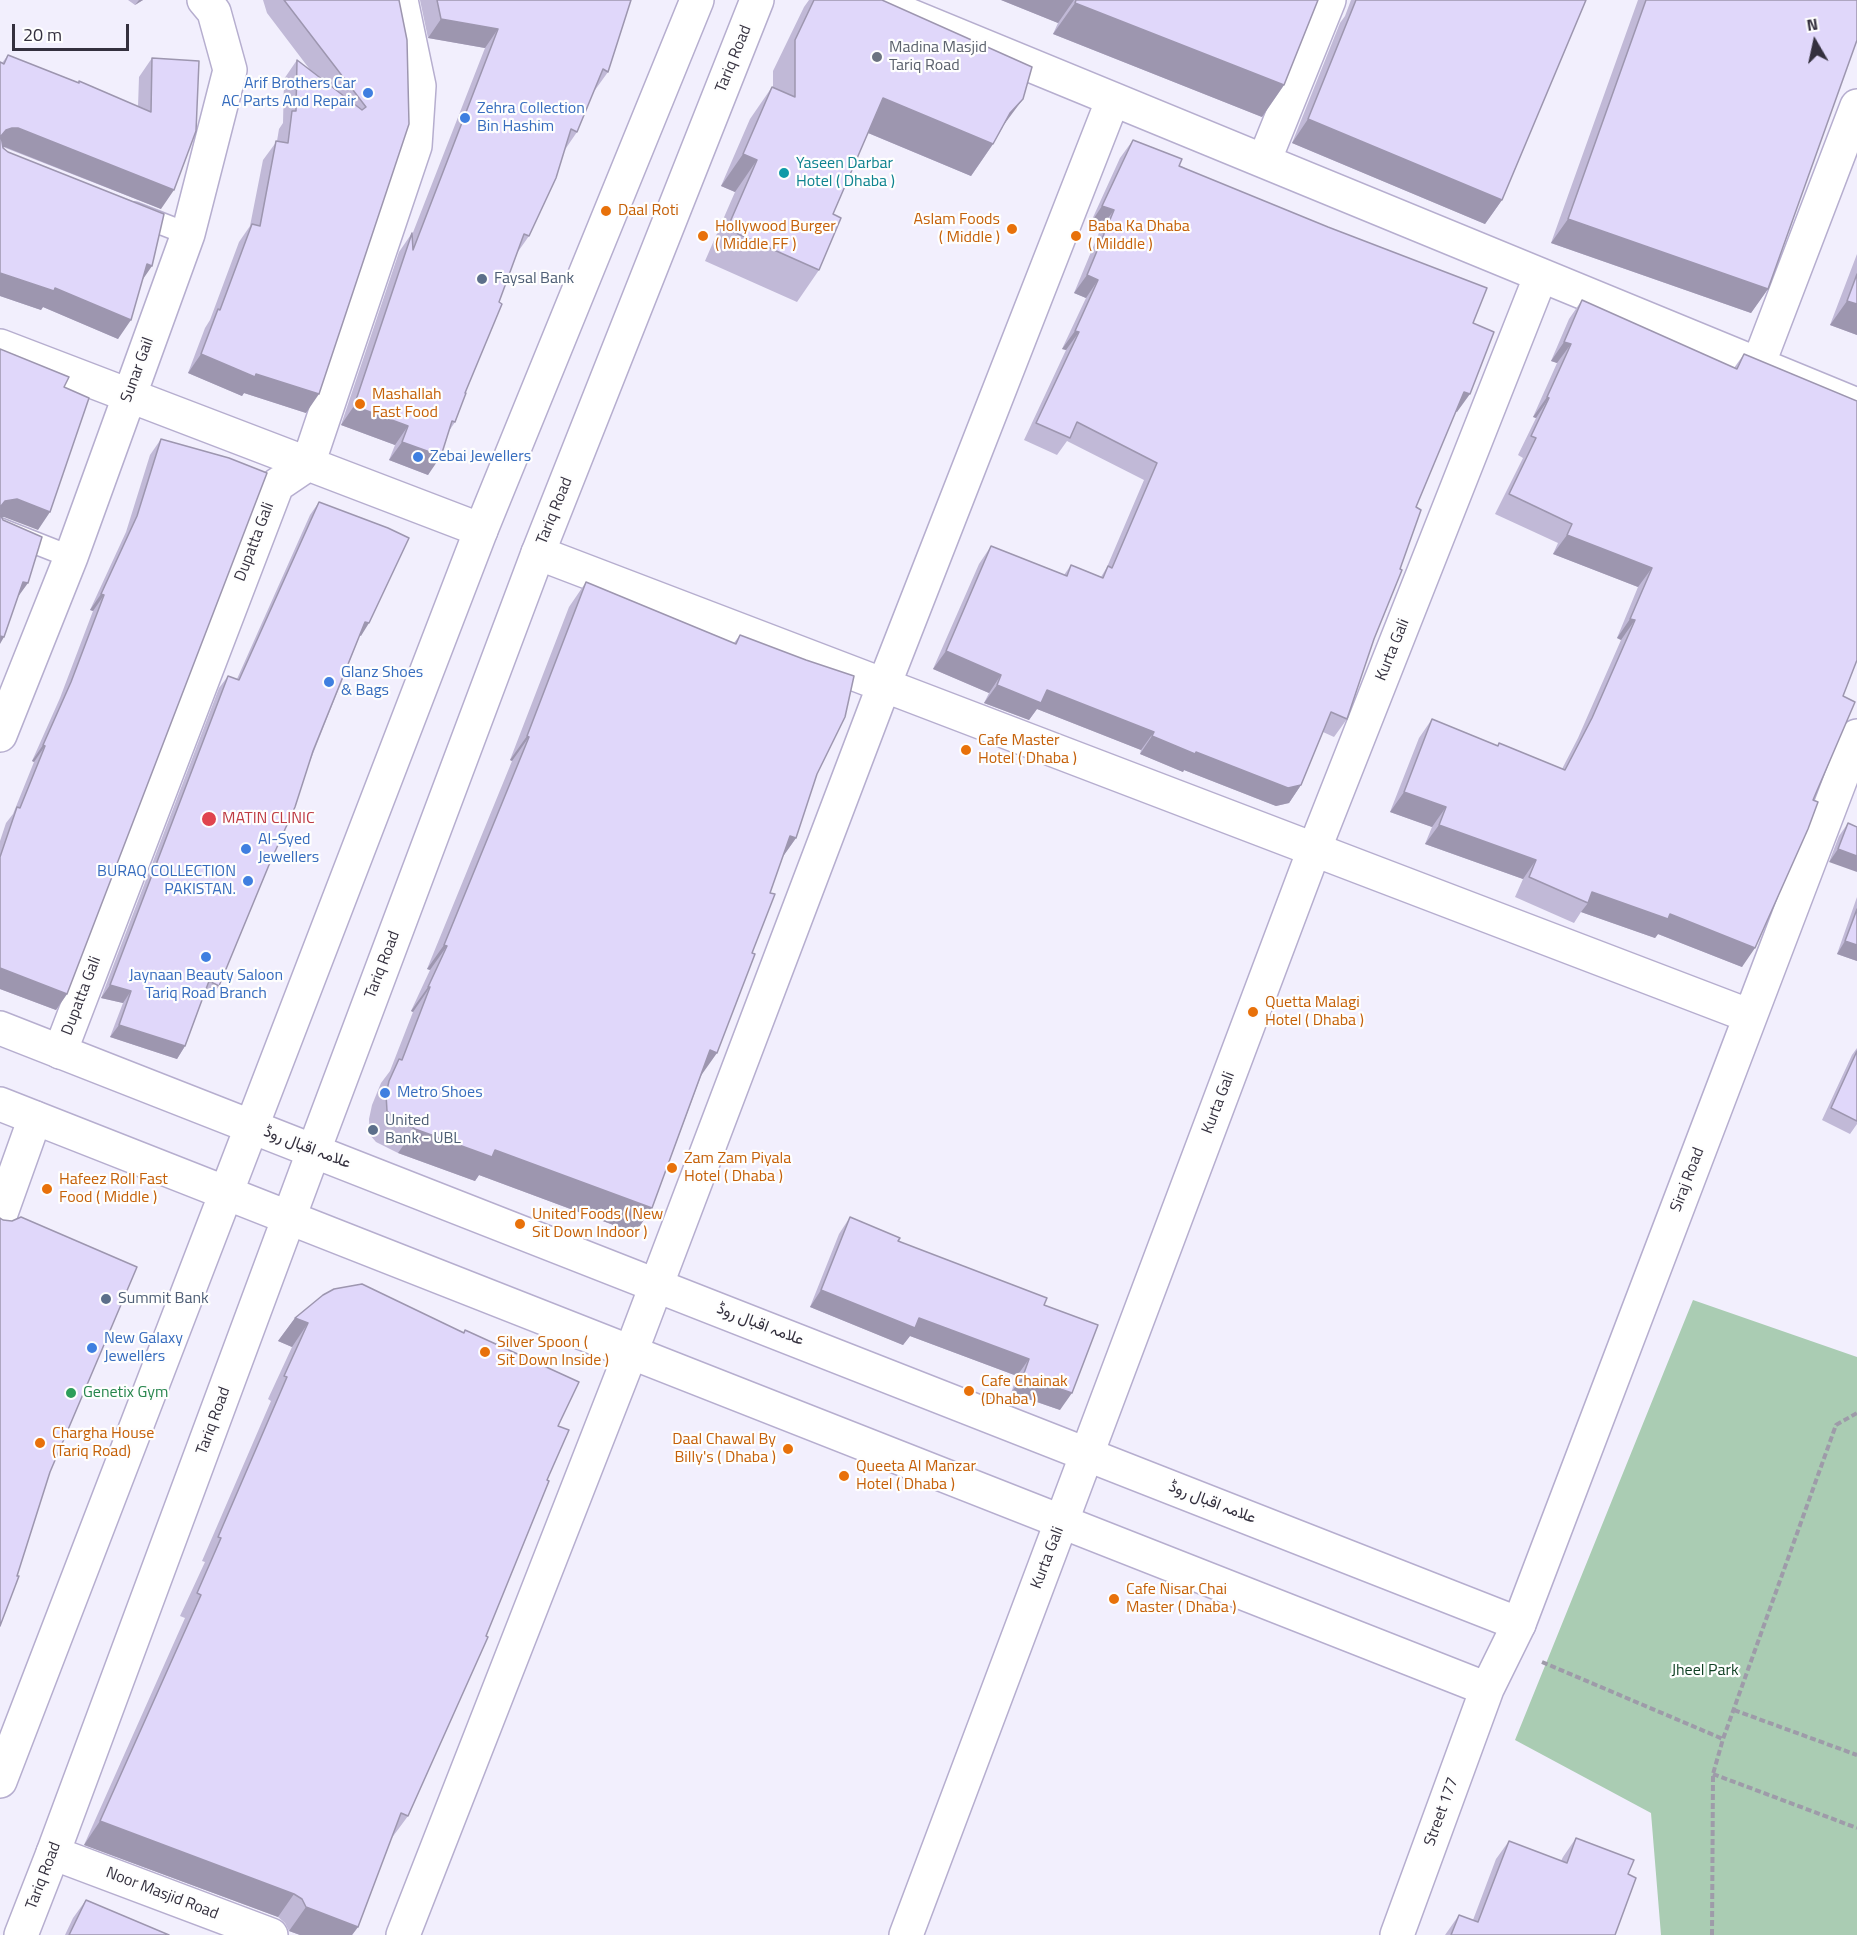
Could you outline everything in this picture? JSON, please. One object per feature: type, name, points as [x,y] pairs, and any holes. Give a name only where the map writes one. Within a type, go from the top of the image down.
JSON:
[{"type":"street","name":"Sunar Gail","points":[[0,735],[10,682],[71,557],[188,234],[230,70],[214,12],[204,0]]},
{"type":"street","points":[[308,464],[415,147],[419,86],[401,0]]},
{"type":"street","points":[[0,1781],[481,530],[697,0]]},
{"type":"street","name":"Tariq Road","points":[[21,1935],[538,553],[757,0]]},
{"type":"street","points":[[872,0],[1857,405]]},
{"type":"street","points":[[1264,161],[1329,0]]},
{"type":"street","points":[[403,1935],[657,1285],[884,685],[1113,99]]},
{"type":"street","points":[[1758,365],[1857,106]]},
{"type":"street","name":"Kurta Gali","points":[[906,1935],[1314,850],[1541,275]]},
{"type":"street","points":[[0,346],[481,530]]},
{"type":"street","name":"Dupatta Gali","points":[[60,1052],[277,485],[308,464]]},
{"type":"street","points":[[538,553],[1750,1016]]},
{"type":"street","name":"Siraj Road","points":[[1487,1689],[1514,1636],[1857,736]]},
{"type":"street","name":"علامہ اقبال روڈ","points":[[0,1028],[1087,1454],[1514,1636]]},
{"type":"street","points":[[0,1104],[1487,1689]]},
{"type":"street","points":[[0,1216],[35,1118]]},
{"type":"street","name":"Street 177","points":[[1397,1935],[1487,1689]]},
{"type":"street","name":"Noor Masjid Road","points":[[53,1853],[271,1935]]},
{"type":"lane","points":[[110,203],[188,234]]},
{"type":"lane","points":[[0,530],[71,557]]},
{"type":"path","points":[[1712,1935],[1713,1774],[1723,1739],[1836,1425],[1857,1413]]},
{"type":"path","points":[[1514,1636],[1723,1739]]},
{"type":"path","points":[[1734,1710],[1857,1755]]},
{"type":"path","points":[[1713,1774],[1857,1828]]},
{"type":"green space","name":"Jheel Park","points":[[1693,1300],[1857,1357],[1857,1935],[1661,1935],[1651,1813],[1515,1740]]},
{"type":"building","points":[[284,0],[399,0],[407,40],[409,124],[319,394],[256,374],[255,377],[201,354],[252,224],[260,226],[276,141],[288,143],[292,111],[296,111],[297,60],[362,110],[366,107]]},
{"type":"building","points":[[437,0],[631,0],[608,72],[603,69],[577,132],[571,129],[556,178],[529,236],[524,234],[499,302],[502,304],[455,422],[452,421],[441,456],[402,442],[408,426],[354,406],[412,233],[413,250],[498,29],[441,19]]},
{"type":"building","points":[[814,0],[882,0],[1032,67],[1023,99],[1010,113],[993,144],[883,98],[833,214],[841,218],[819,270],[727,229],[757,160],[743,154],[772,87],[795,97],[795,40]]},
{"type":"building","points":[[1076,0],[1318,0],[1284,85],[1075,3]]},
{"type":"building","points":[[1356,0],[1586,0],[1502,200],[1308,119]]},
{"type":"building","points":[[1646,0],[1857,0],[1857,40],[1768,289],[1568,219]]},
{"type":"building","points":[[8,55],[79,83],[79,81],[151,112],[152,58],[199,61],[196,131],[174,190],[18,128],[6,130],[1,136],[3,148],[8,152],[164,214],[152,266],[147,264],[131,320],[55,288],[54,291],[0,273],[0,62],[4,64]]},
{"type":"building","points":[[1133,140],[1182,159],[1179,166],[1328,227],[1487,288],[1473,323],[1494,332],[1470,394],[1464,392],[1416,507],[1421,510],[1400,569],[1402,570],[1374,639],[1347,719],[1331,712],[1301,785],[1288,788],[1196,752],[1195,754],[1152,736],[1154,732],[1047,690],[1041,703],[997,685],[1001,675],[946,651],[991,546],[1067,576],[1071,565],[1103,578],[1108,566],[1112,568],[1157,463],[1077,422],[1070,438],[1036,423],[1079,332],[1075,331],[1098,280],[1087,275],[1114,210],[1102,206]]},
{"type":"building","points":[[1857,274],[1857,304],[1847,301]]},
{"type":"building","points":[[1582,300],[1737,369],[1744,354],[1857,401],[1857,660],[1843,696],[1855,702],[1813,800],[1818,802],[1808,829],[1755,948],[1670,914],[1668,919],[1592,892],[1588,903],[1529,877],[1536,860],[1439,825],[1446,807],[1404,792],[1432,719],[1565,770],[1592,718],[1635,620],[1630,619],[1652,568],[1567,535],[1572,524],[1509,494],[1536,438],[1531,436],[1571,344],[1564,342]]},
{"type":"building","points":[[0,349],[69,377],[64,387],[89,398],[50,512],[17,499],[5,501],[0,513]]},
{"type":"building","points":[[161,439],[229,458],[267,473],[67,994],[0,968],[0,857],[17,807],[20,808],[45,746],[43,745],[71,682],[104,595],[101,594],[137,516]]},
{"type":"building","points":[[319,502],[409,538],[369,623],[365,622],[313,751],[295,807],[219,986],[209,981],[185,1046],[119,1025],[131,991],[110,985],[228,676],[239,680]]},
{"type":"building","points":[[0,514],[3,520],[42,537],[28,583],[23,582],[4,637],[0,636]]},
{"type":"building","points":[[586,582],[736,644],[740,635],[854,676],[845,717],[817,774],[796,838],[790,836],[770,893],[775,894],[752,953],[755,954],[717,1053],[710,1050],[652,1208],[495,1150],[492,1157],[415,1129],[393,1117],[387,1111],[386,1094],[389,1081],[399,1059],[402,1060],[430,987],[428,987],[447,946],[444,945],[529,737],[527,736]]},
{"type":"building","points":[[1848,823],[1857,827],[1857,856],[1838,849]]},
{"type":"building","points":[[1857,909],[1857,945],[1845,941]]},
{"type":"building","points":[[1857,1051],[1857,1121],[1831,1108]]},
{"type":"building","points":[[21,1217],[137,1267],[50,1472],[17,1576],[19,1576],[0,1626],[0,1218],[12,1221]]},
{"type":"building","points":[[850,1217],[900,1238],[898,1241],[1047,1298],[1044,1305],[1098,1325],[1072,1393],[1023,1376],[1029,1359],[919,1318],[915,1328],[821,1290]]},
{"type":"building","points":[[362,1284],[464,1333],[465,1330],[579,1382],[558,1426],[569,1430],[547,1480],[549,1481],[486,1636],[488,1637],[408,1816],[401,1813],[358,1927],[306,1907],[302,1899],[294,1894],[100,1821],[201,1595],[197,1593],[221,1538],[218,1537],[308,1323],[295,1318],[334,1289]]},
{"type":"building","points":[[1576,1838],[1634,1860],[1628,1874],[1636,1878],[1615,1935],[1451,1935],[1459,1915],[1478,1922],[1509,1841],[1567,1863]]},
{"type":"building","points":[[86,1900],[169,1935],[69,1935]]},
{"type":"place","name":"Madina Masjid Tariq Road","points":[[877,57]]},
{"type":"place","name":"Arif Brothers Car AC Parts And Repair","points":[[368,93]]},
{"type":"place","name":"Zehra Collection Bin Hashim","points":[[465,118]]},
{"type":"place","name":"Yaseen Darbar Hotel ( Dhaba )","points":[[784,173]]},
{"type":"place","name":"Daal Roti","points":[[606,211]]},
{"type":"place","name":"Aslam Foods ( Middle )","points":[[1012,229]]},
{"type":"place","name":"Hollywood Burger ( Middle FF )","points":[[703,236]]},
{"type":"place","name":"Baba Ka Dhaba ( Milddle )","points":[[1076,236]]},
{"type":"place","name":"Faysal Bank","points":[[482,279]]},
{"type":"place","name":"Mashallah Fast Food","points":[[360,404]]},
{"type":"place","name":"Zebai Jewellers","points":[[418,457]]},
{"type":"place","name":"Glanz Shoes & Bags","points":[[329,682]]},
{"type":"place","name":"Cafe Master Hotel ( Dhaba )","points":[[966,750]]},
{"type":"place","name":"MATIN CLINIC","points":[[209,819]]},
{"type":"place","name":"Al-Syed Jewellers","points":[[246,849]]},
{"type":"place","name":"BURAQ COLLECTION PAKISTAN.","points":[[248,881]]},
{"type":"place","name":"Jaynaan Beauty Saloon Tariq Road Branch","points":[[206,957]]},
{"type":"place","name":"Quetta Malagi Hotel ( Dhaba )","points":[[1253,1012]]},
{"type":"place","name":"Metro Shoes","points":[[385,1093]]},
{"type":"place","name":"United Bank - UBL","points":[[373,1130]]},
{"type":"place","name":"Zam Zam Piyala Hotel ( Dhaba )","points":[[672,1168]]},
{"type":"place","name":"Hafeez Roll Fast Food ( Middle )","points":[[47,1189]]},
{"type":"place","name":"United Foods ( New Sit Down Indoor )","points":[[520,1224]]},
{"type":"place","name":"Summit Bank","points":[[106,1299]]},
{"type":"place","name":"New Galaxy Jewellers","points":[[92,1348]]},
{"type":"place","name":"Silver Spoon ( Sit Down Inside )","points":[[485,1352]]},
{"type":"place","name":"Cafe Chainak (Dhaba )","points":[[969,1391]]},
{"type":"place","name":"Genetix Gym","points":[[71,1393]]},
{"type":"place","name":"Chargha House (Tariq Road)","points":[[40,1443]]},
{"type":"place","name":"Daal Chawal By Billy's ( Dhaba )","points":[[788,1449]]},
{"type":"place","name":"Queeta Al Manzar Hotel ( Dhaba )","points":[[844,1476]]},
{"type":"place","name":"Cafe Nisar Chai Master ( Dhaba )","points":[[1114,1599]]}]
